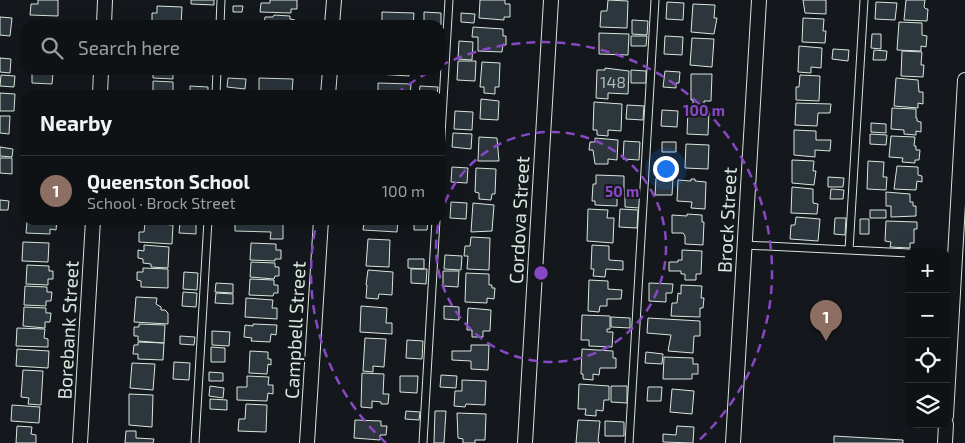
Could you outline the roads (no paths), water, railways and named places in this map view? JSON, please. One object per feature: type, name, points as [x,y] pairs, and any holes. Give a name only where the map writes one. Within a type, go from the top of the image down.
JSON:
[{"type":"street","points":[[104,20],[105,0]]},
{"type":"street","points":[[332,20],[334,0]]},
{"type":"street","name":"Cordova Street","points":[[525,443],[551,0]]},
{"type":"street","name":"Brock Street","points":[[733,443],[759,0]]},
{"type":"street","points":[[100,90],[101,75]]},
{"type":"street","points":[[328,90],[330,75]]},
{"type":"street","points":[[947,383],[951,255],[965,80]]},
{"type":"street","name":"Borebank Street","points":[[80,443],[93,225]]},
{"type":"street","name":"Campbell Street","points":[[307,443],[321,225]]},
{"type":"street","points":[[945,443],[946,428]]},
{"type":"lane","points":[[220,20],[221,0]]},
{"type":"lane","points":[[445,67],[449,0]]},
{"type":"lane","points":[[629,443],[655,0]]},
{"type":"lane","points":[[849,250],[864,0]]},
{"type":"lane","points":[[216,90],[217,75]]},
{"type":"lane","points":[[444,90],[445,75]]},
{"type":"lane","points":[[196,443],[208,225]]},
{"type":"lane","points":[[423,443],[436,225]]},
{"type":"lane","points":[[745,245],[905,253]]},
{"type":"place","name":"Queenston School","points":[[826,341]]}]
